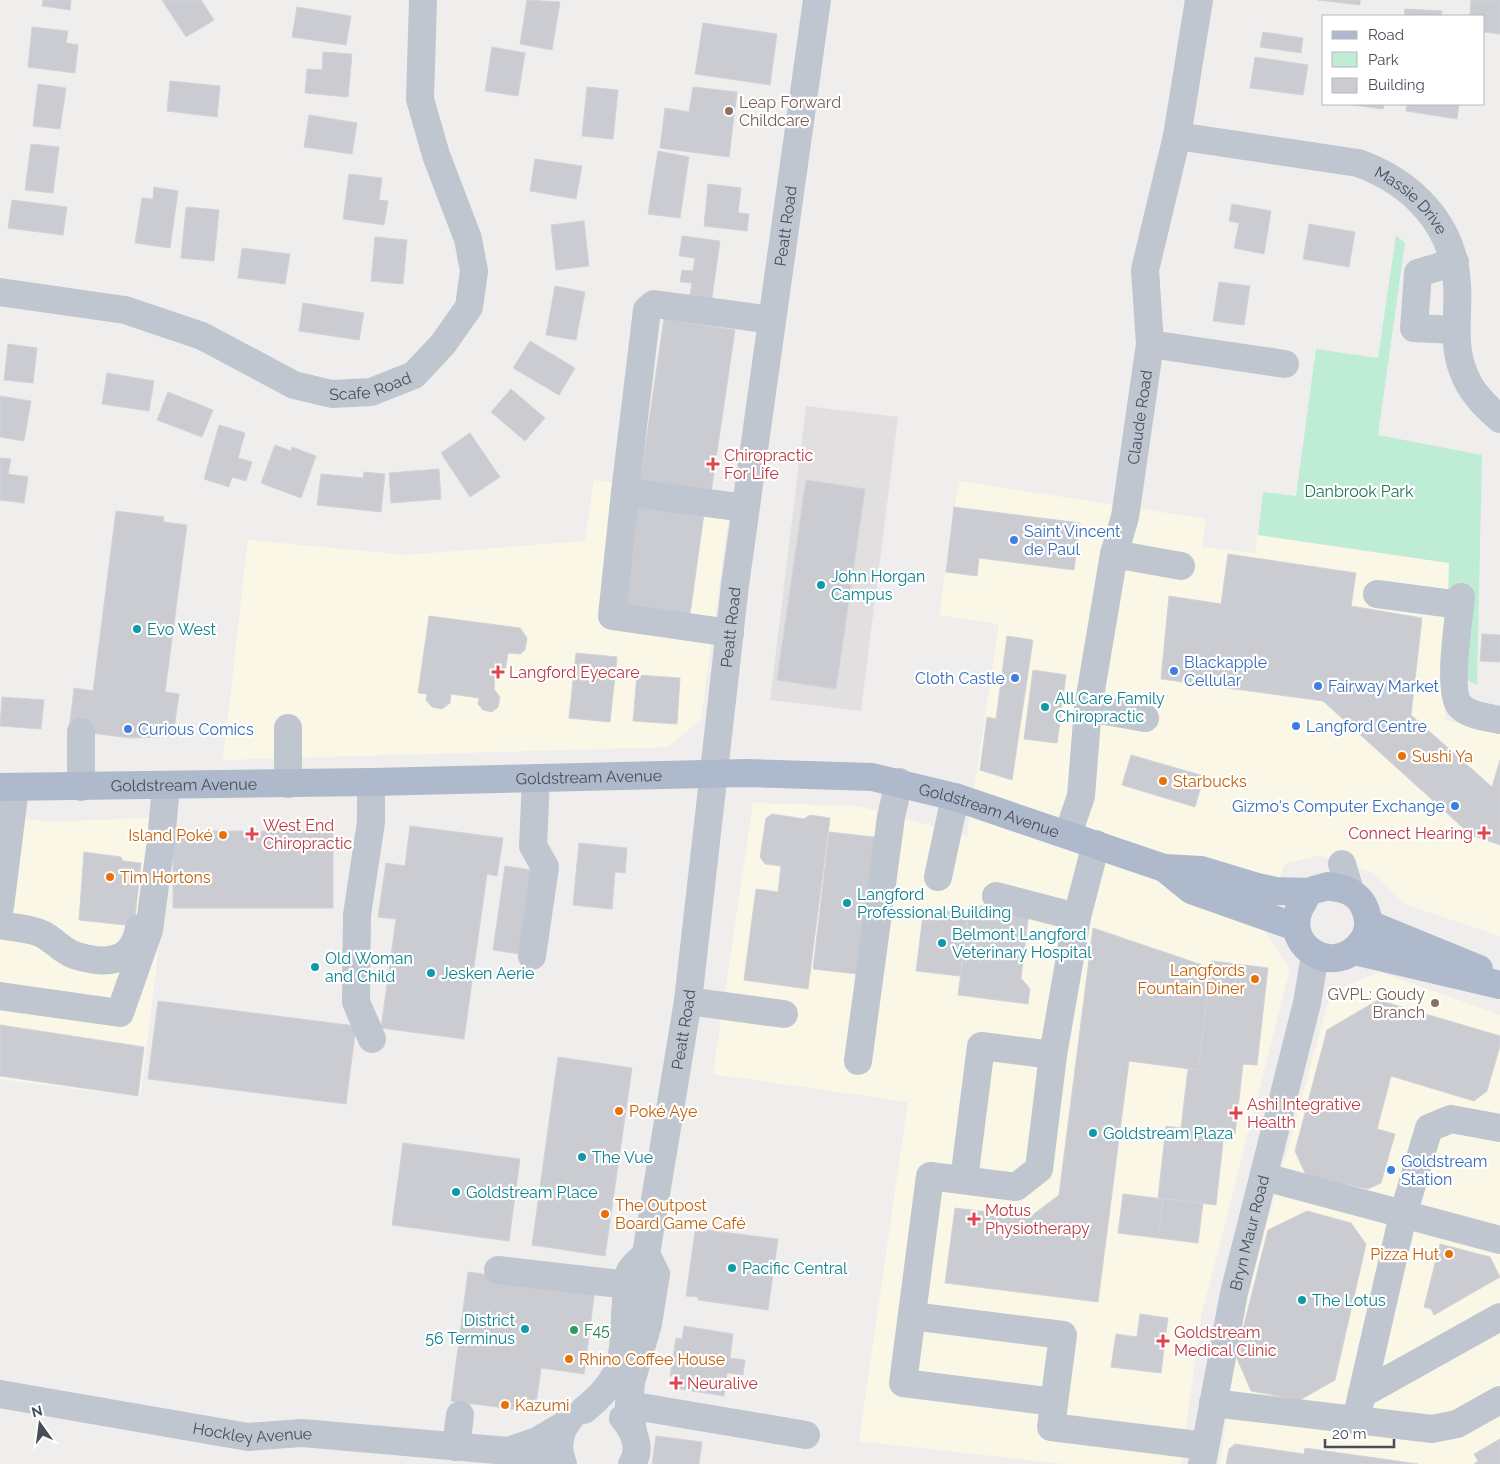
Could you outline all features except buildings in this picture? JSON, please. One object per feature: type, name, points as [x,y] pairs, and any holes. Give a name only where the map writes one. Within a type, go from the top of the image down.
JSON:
[{"type":"main road","name":"Goldstream Avenue","points":[[7,788],[288,784],[712,774],[872,777],[955,797],[1164,868],[1201,870],[1276,891],[1329,890]]},
{"type":"main road","name":"Goldstream Avenue","points":[[1164,868],[1191,890],[1296,927]]},
{"type":"main road","points":[[1334,955],[1366,937],[1369,924],[1364,906],[1329,890],[1298,908],[1296,927],[1302,943],[1334,955],[1500,985]]},
{"type":"main road","points":[[1369,924],[1500,978]]},
{"type":"street","name":"Scafe Road","points":[[0,292],[125,310],[202,336],[294,385],[332,394],[370,392],[414,376],[443,344],[469,307],[474,271],[468,239],[436,155],[420,99],[423,0]]},
{"type":"street","name":"Peatt Road","points":[[646,1254],[688,1001],[712,774],[745,508],[816,0]]},
{"type":"street","name":"Claude Road","points":[[1068,834],[1081,796],[1088,708],[1114,554],[1125,516],[1150,344],[1145,270],[1177,136],[1199,0]]},
{"type":"street","name":"Massie Drive","points":[[1177,136],[1358,163],[1378,170],[1410,190],[1424,203],[1448,240],[1455,262],[1464,344],[1462,371],[1471,389],[1500,419]]},
{"type":"street","points":[[1455,262],[1418,273],[1414,328],[1464,344]]},
{"type":"street","points":[[730,634],[612,616],[647,310],[654,304],[772,320]]},
{"type":"street","points":[[1150,344],[1285,364]]},
{"type":"street","points":[[626,492],[745,508]]},
{"type":"street","points":[[1114,554],[1181,566]]},
{"type":"street","points":[[1377,594],[1460,601],[1455,645],[1454,690],[1459,705],[1471,713],[1500,720]]},
{"type":"street","points":[[1088,708],[1145,718]]},
{"type":"street","points":[[288,728],[288,784]]},
{"type":"street","points":[[81,732],[81,787]]},
{"type":"street","points":[[532,956],[545,867],[533,846],[536,778]]},
{"type":"street","points":[[370,782],[371,822],[357,915],[356,1002],[372,1039]]},
{"type":"street","points":[[858,1061],[891,817],[899,782]]},
{"type":"street","points":[[0,996],[120,1013],[150,930],[162,841],[166,786]]},
{"type":"street","points":[[0,907],[7,788]]},
{"type":"street","points":[[938,877],[955,797]]},
{"type":"street","points":[[0,925],[41,924],[72,955],[108,961],[126,956],[136,943],[145,865],[162,841]]},
{"type":"street","points":[[1054,1402],[903,1383],[930,1176],[1016,1187],[1039,1169],[1053,1055],[1077,918],[1096,844]]},
{"type":"street","points":[[996,896],[1077,918]]},
{"type":"street","name":"Bryn Maur Road","points":[[1204,1455],[1234,1292],[1307,1003],[1334,955]]},
{"type":"street","points":[[688,1001],[784,1014]]},
{"type":"street","points":[[964,1180],[981,1046],[1053,1055]]},
{"type":"street","points":[[1356,1420],[1403,1215],[1429,1128],[1451,1118],[1500,1128]]},
{"type":"street","points":[[1264,1177],[1500,1240]]},
{"type":"street","points":[[563,1464],[559,1443],[575,1417],[605,1392],[623,1358],[630,1270],[646,1254],[656,1274],[648,1324],[631,1382],[629,1405],[632,1432]]},
{"type":"street","points":[[498,1270],[628,1285]]},
{"type":"street","points":[[912,1316],[1063,1335],[1051,1427],[1204,1455]]},
{"type":"street","points":[[1362,1394],[1500,1317]]},
{"type":"street","name":"Hockley Avenue","points":[[0,1394],[248,1437],[302,1432],[508,1451],[537,1441],[575,1417]]},
{"type":"street","points":[[1213,1403],[1432,1429],[1457,1424],[1500,1400]]},
{"type":"street","points":[[629,1405],[806,1435]]},
{"type":"street","points":[[575,1417],[601,1409],[615,1412],[627,1422],[632,1432],[636,1445],[632,1464]]},
{"type":"street","points":[[456,1447],[460,1415]]},
{"type":"street","name":"Hockley Avenue","points":[[508,1451],[520,1458],[543,1464]]},
{"type":"shaded area","points":[[806,406],[898,417],[861,711],[770,700]]},
{"type":"shaded area","points":[[594,480],[731,499],[701,719],[668,747],[223,760],[248,540],[406,555],[585,541]]},
{"type":"shaded area","points":[[959,481],[1206,519],[1202,547],[1255,553],[1257,535],[1449,563],[1445,720],[1500,732],[1500,936],[1405,904],[1374,873],[1319,855],[1285,864],[1260,924],[1290,969],[1201,1317],[1181,1464],[1065,1464],[859,1441],[908,1102],[713,1074],[753,803],[858,806],[967,836],[999,624],[939,615]]},
{"type":"shaded area","points":[[0,816],[49,822],[175,817],[140,1097],[0,1079]]},
{"type":"shaded area","name":"Goldstream Station","points":[[1380,972],[1500,1015],[1500,1464],[1220,1464],[1239,1325],[1331,992]]},
{"type":"green space","name":"Danbrook Park","points":[[1396,235],[1405,243],[1378,435],[1482,455],[1477,685],[1446,670],[1449,563],[1258,535],[1263,492],[1296,496],[1316,349],[1378,358]]},
{"type":"place","name":"Leap Forward Childcare","points":[[729,111]]},
{"type":"place","name":"Chiropractic For Life","points":[[713,464]]},
{"type":"place","name":"Saint Vincent de Paul","points":[[1014,540]]},
{"type":"place","name":"John Horgan Campus","points":[[821,585]]},
{"type":"place","name":"Evo West","points":[[137,629]]},
{"type":"place","name":"Blackapple Cellular","points":[[1174,671]]},
{"type":"place","name":"Langford Eyecare","points":[[498,672]]},
{"type":"place","name":"Cloth Castle","points":[[1015,678]]},
{"type":"place","name":"Fairway Market","points":[[1318,686]]},
{"type":"place","name":"All Care Family Chiropractic","points":[[1045,707]]},
{"type":"place","name":"Langford Centre","points":[[1296,726]]},
{"type":"place","name":"Curious Comics","points":[[128,729]]},
{"type":"place","name":"Sushi Ya","points":[[1402,756]]},
{"type":"place","name":"Starbucks","points":[[1163,781]]},
{"type":"place","name":"Gizmo's Computer Exchange","points":[[1455,806]]},
{"type":"place","name":"Connect Hearing","points":[[1484,833]]},
{"type":"place","name":"West End Chiropractic","points":[[252,834]]},
{"type":"place","name":"Island Poké","points":[[223,835]]},
{"type":"place","name":"Tim Hortons","points":[[110,877]]},
{"type":"place","name":"Langford Professional Building","points":[[847,903]]},
{"type":"place","name":"Belmont Langford Veterinary Hospital","points":[[942,943]]},
{"type":"place","name":"Old Woman and Child","points":[[315,967]]},
{"type":"place","name":"Jesken Aerie","points":[[431,973]]},
{"type":"place","name":"Langfords Fountain Diner","points":[[1255,979]]},
{"type":"place","name":"GVPL: Goudy Branch","points":[[1435,1003]]},
{"type":"place","name":"Poké Aye","points":[[619,1111]]},
{"type":"place","name":"Ashi Integrative Health","points":[[1236,1113]]},
{"type":"place","name":"Goldstream Plaza","points":[[1093,1133]]},
{"type":"place","name":"The Vue","points":[[582,1157]]},
{"type":"place","name":"Goldstream Station","points":[[1391,1170]]},
{"type":"place","name":"Goldstream Place","points":[[456,1192]]},
{"type":"place","name":"The Outpost Board Game Café","points":[[605,1214]]},
{"type":"place","name":"Motus Physiotherapy","points":[[974,1219]]},
{"type":"place","name":"Pizza Hut","points":[[1449,1254]]},
{"type":"place","name":"Pacific Central","points":[[732,1268]]},
{"type":"place","name":"The Lotus","points":[[1302,1300]]},
{"type":"place","name":"District 56 Terminus","points":[[525,1329]]},
{"type":"place","name":"F45","points":[[574,1330]]},
{"type":"place","name":"Goldstream Medical Clinic","points":[[1163,1341]]},
{"type":"place","name":"Rhino Coffee House","points":[[569,1359]]},
{"type":"place","name":"Neuralive","points":[[676,1383]]},
{"type":"place","name":"Kazumi","points":[[505,1405]]}]
